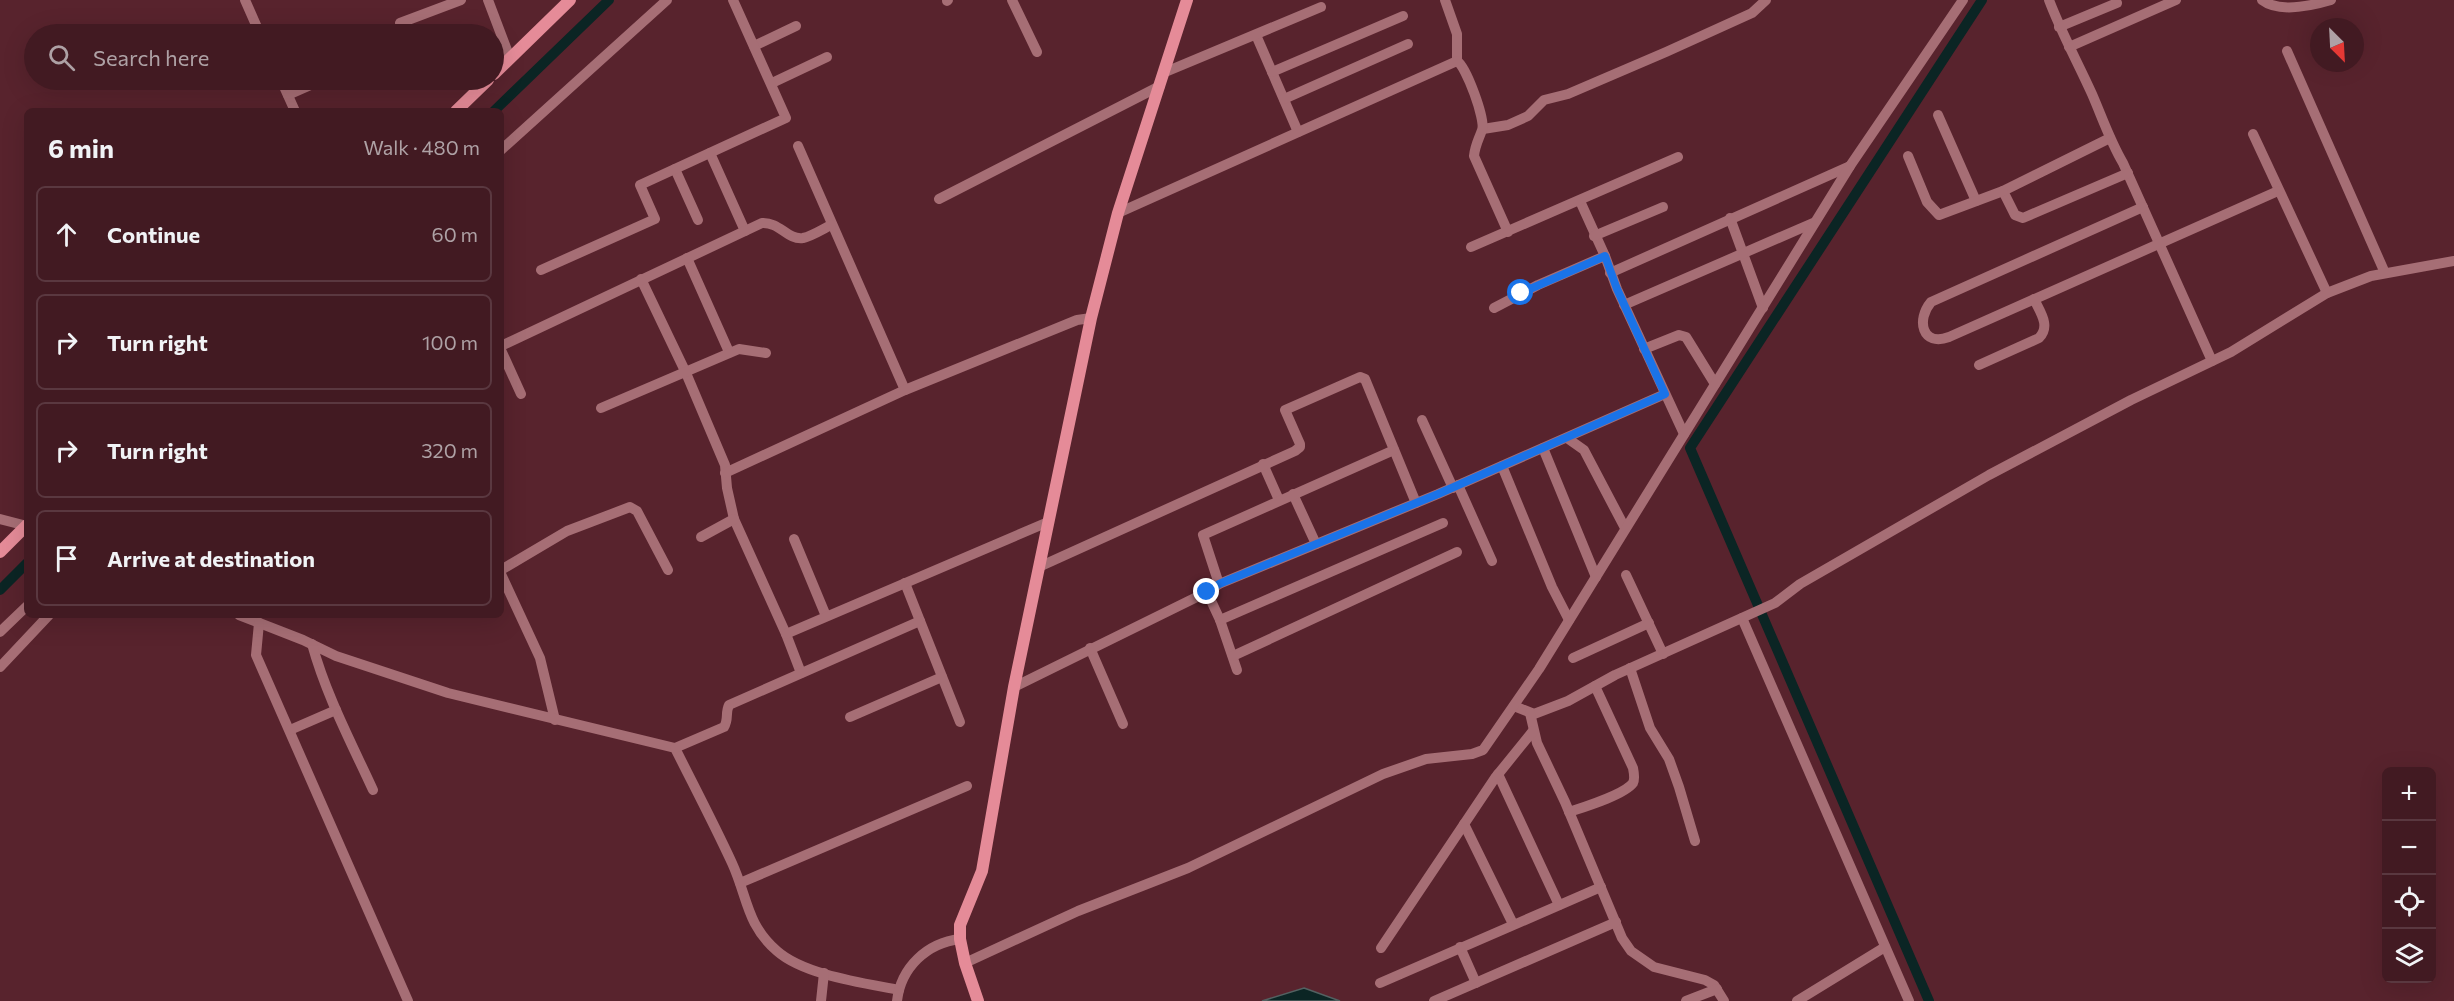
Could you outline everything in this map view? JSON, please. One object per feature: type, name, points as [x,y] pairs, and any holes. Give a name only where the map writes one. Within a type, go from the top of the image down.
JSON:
[{"type":"street","points":[[245,0],[256,24]]},
{"type":"street","points":[[400,24],[461,0]]},
{"type":"street","points":[[488,0],[497,24]]},
{"type":"street","points":[[504,64],[570,0]]},
{"type":"street","points":[[504,147],[667,0]]},
{"type":"street","points":[[541,270],[655,219],[640,186],[786,118],[733,0]]},
{"type":"street","points":[[1012,0],[1037,52]]},
{"type":"street","points":[[978,1001],[965,963],[960,939],[960,925],[982,871],[1014,687],[1091,318],[1118,213],[1187,0]]},
{"type":"street","points":[[1444,0],[1457,34],[1457,61],[1465,69],[1483,120],[1483,129],[1474,147],[1474,156],[1508,232]]},
{"type":"street","points":[[1483,129],[1508,125],[1528,117],[1544,100],[1568,94],[1656,57],[1752,13],[1766,0]]},
{"type":"street","points":[[965,963],[1078,911],[1188,868],[1383,774],[1418,760],[1472,754],[1483,750],[1523,711],[1569,620],[1763,308],[1813,223],[1963,0]]},
{"type":"street","points":[[2049,0],[2059,27],[2095,100],[2110,138],[2128,173],[2212,361]]},
{"type":"street","points":[[2069,48],[2176,0]]},
{"type":"street","points":[[2262,0],[2267,4],[2302,6],[2331,0]]},
{"type":"street","points":[[2059,27],[2117,3]]},
{"type":"street","points":[[1163,73],[1321,7]]},
{"type":"street","points":[[1272,72],[1403,15]]},
{"type":"street","points":[[754,46],[795,26]]},
{"type":"street","points":[[1256,35],[1298,132]]},
{"type":"street","points":[[504,42],[510,58]]},
{"type":"street","points":[[1284,99],[1408,44]]},
{"type":"street","points":[[2287,51],[2385,273]]},
{"type":"street","points":[[772,83],[827,57]]},
{"type":"street","points":[[1118,213],[1457,61]]},
{"type":"street","points":[[939,199],[1161,86]]},
{"type":"street","points":[[286,90],[294,108]]},
{"type":"street","points":[[288,95],[299,90]]},
{"type":"street","points":[[459,108],[478,90]]},
{"type":"street","points":[[1938,115],[1976,201]]},
{"type":"street","points":[[2253,134],[2327,292]]},
{"type":"street","points":[[1908,156],[1928,202],[1935,213],[1943,215],[2003,191],[2110,138]]},
{"type":"street","points":[[798,146],[905,390]]},
{"type":"street","points":[[710,153],[745,231]]},
{"type":"street","points":[[1470,247],[1678,157]]},
{"type":"street","points":[[1610,273],[1850,166]]},
{"type":"street","points":[[675,169],[698,220]]},
{"type":"street","points":[[2003,191],[2015,215],[2023,218],[2128,173]]},
{"type":"street","points":[[2143,207],[1931,302],[1924,312],[1923,324],[1931,339],[1941,340],[2278,191]]},
{"type":"street","points":[[1580,201],[1624,305],[1683,434]]},
{"type":"street","points":[[1594,236],[1663,207]]},
{"type":"street","points":[[1730,218],[1763,308]]},
{"type":"street","points":[[504,347],[762,223],[771,223],[793,237],[805,238],[831,225]]},
{"type":"street","points":[[1624,305],[1813,223]]},
{"type":"street","points":[[1494,308],[1538,285],[1605,256]]},
{"type":"street","points":[[687,258],[729,352]]},
{"type":"street","points":[[1523,711],[1568,701],[1630,668],[1766,608],[1800,584],[1989,475],[2121,404],[2246,343],[2327,292],[2385,273],[2454,261]]},
{"type":"street","points":[[641,279],[686,373],[725,465],[734,519],[786,633],[801,673]]},
{"type":"street","points":[[1979,365],[2039,338],[2043,334],[2045,324],[2034,299]]},
{"type":"street","points":[[725,473],[905,390],[1077,320],[1091,318]]},
{"type":"street","points":[[1644,349],[1679,335],[1686,337],[1715,384]]},
{"type":"street","points":[[602,408],[686,373],[729,352],[739,349],[766,353]]},
{"type":"street","points":[[504,355],[521,394]]},
{"type":"street","points":[[1041,566],[1300,447],[1285,414],[1287,408],[1360,377],[1365,379],[1416,503]]},
{"type":"street","points":[[1014,687],[1219,584],[1416,503],[1665,394]]},
{"type":"street","points":[[1422,420],[1492,561]]},
{"type":"street","points":[[1567,438],[1584,450],[1626,528]]},
{"type":"street","points":[[1543,448],[1596,577]]},
{"type":"street","points":[[1219,584],[1203,535],[1394,450]]},
{"type":"street","points":[[1263,464],[1280,500]]},
{"type":"street","points":[[1502,466],[1552,587],[1569,620]]},
{"type":"street","points":[[1293,494],[1316,544]]},
{"type":"street","points":[[504,570],[567,531],[630,507],[637,511],[668,570]]},
{"type":"street","points":[[0,519],[24,524]]},
{"type":"street","points":[[701,537],[734,519]]},
{"type":"street","points":[[786,633],[1048,522]]},
{"type":"street","points":[[1220,620],[1443,522]]},
{"type":"street","points":[[0,552],[24,528]]},
{"type":"street","points":[[794,539],[826,616]]},
{"type":"street","points":[[1233,656],[1457,552]]},
{"type":"street","points":[[1626,575],[1663,654]]},
{"type":"street","points":[[504,579],[540,658],[555,720]]},
{"type":"street","points":[[905,583],[960,722]]},
{"type":"street","points":[[1207,592],[1220,620],[1237,669]]},
{"type":"street","points":[[0,632],[24,609]]},
{"type":"street","points":[[1745,617],[1909,1001]]},
{"type":"street","points":[[0,667],[46,618]]},
{"type":"street","points":[[246,618],[336,656],[448,693],[675,748],[724,727],[728,721],[726,711],[729,705],[920,621]]},
{"type":"street","points":[[259,623],[256,655],[408,1001]]},
{"type":"street","points":[[1573,658],[1648,623]]},
{"type":"street","points":[[312,644],[318,666],[336,710],[374,790]]},
{"type":"street","points":[[1090,648],[1124,724]]},
{"type":"street","points":[[1630,668],[1650,728],[1669,759],[1695,841]]},
{"type":"street","points":[[850,717],[942,676]]},
{"type":"street","points":[[1569,812],[1617,794],[1632,784],[1634,779],[1634,768],[1595,686]]},
{"type":"street","points":[[290,730],[336,710]]},
{"type":"street","points":[[1523,711],[1630,951],[1654,967],[1706,980],[1717,989],[1724,1001]]},
{"type":"street","points":[[1381,948],[1498,774],[1533,731]]},
{"type":"street","points":[[675,748],[740,883],[754,926],[778,952],[807,968],[898,995],[918,956],[944,941],[960,939]]},
{"type":"street","points":[[1498,774],[1559,905]]},
{"type":"street","points":[[740,883],[968,786]]},
{"type":"street","points":[[1464,824],[1513,924]]},
{"type":"street","points":[[1380,983],[1600,887]]},
{"type":"street","points":[[1434,1001],[1616,922]]},
{"type":"street","points":[[1797,1001],[1885,946]]},
{"type":"street","points":[[1460,947],[1476,983]]},
{"type":"street","points":[[821,1001],[824,973]]},
{"type":"street","points":[[1686,1001],[1717,989]]},
{"type":"water","points":[[1304,988],[1340,1001],[1262,1001]]},
{"type":"waterway","points":[[497,108],[609,0]]},
{"type":"waterway","points":[[1929,1001],[1690,448],[1982,0]]},
{"type":"waterway","points":[[0,590],[24,566]]},
{"type":"route","points":[[1207,592],[1219,584],[1438,494],[1665,394],[1610,273],[1605,256],[1521,293]]}]
